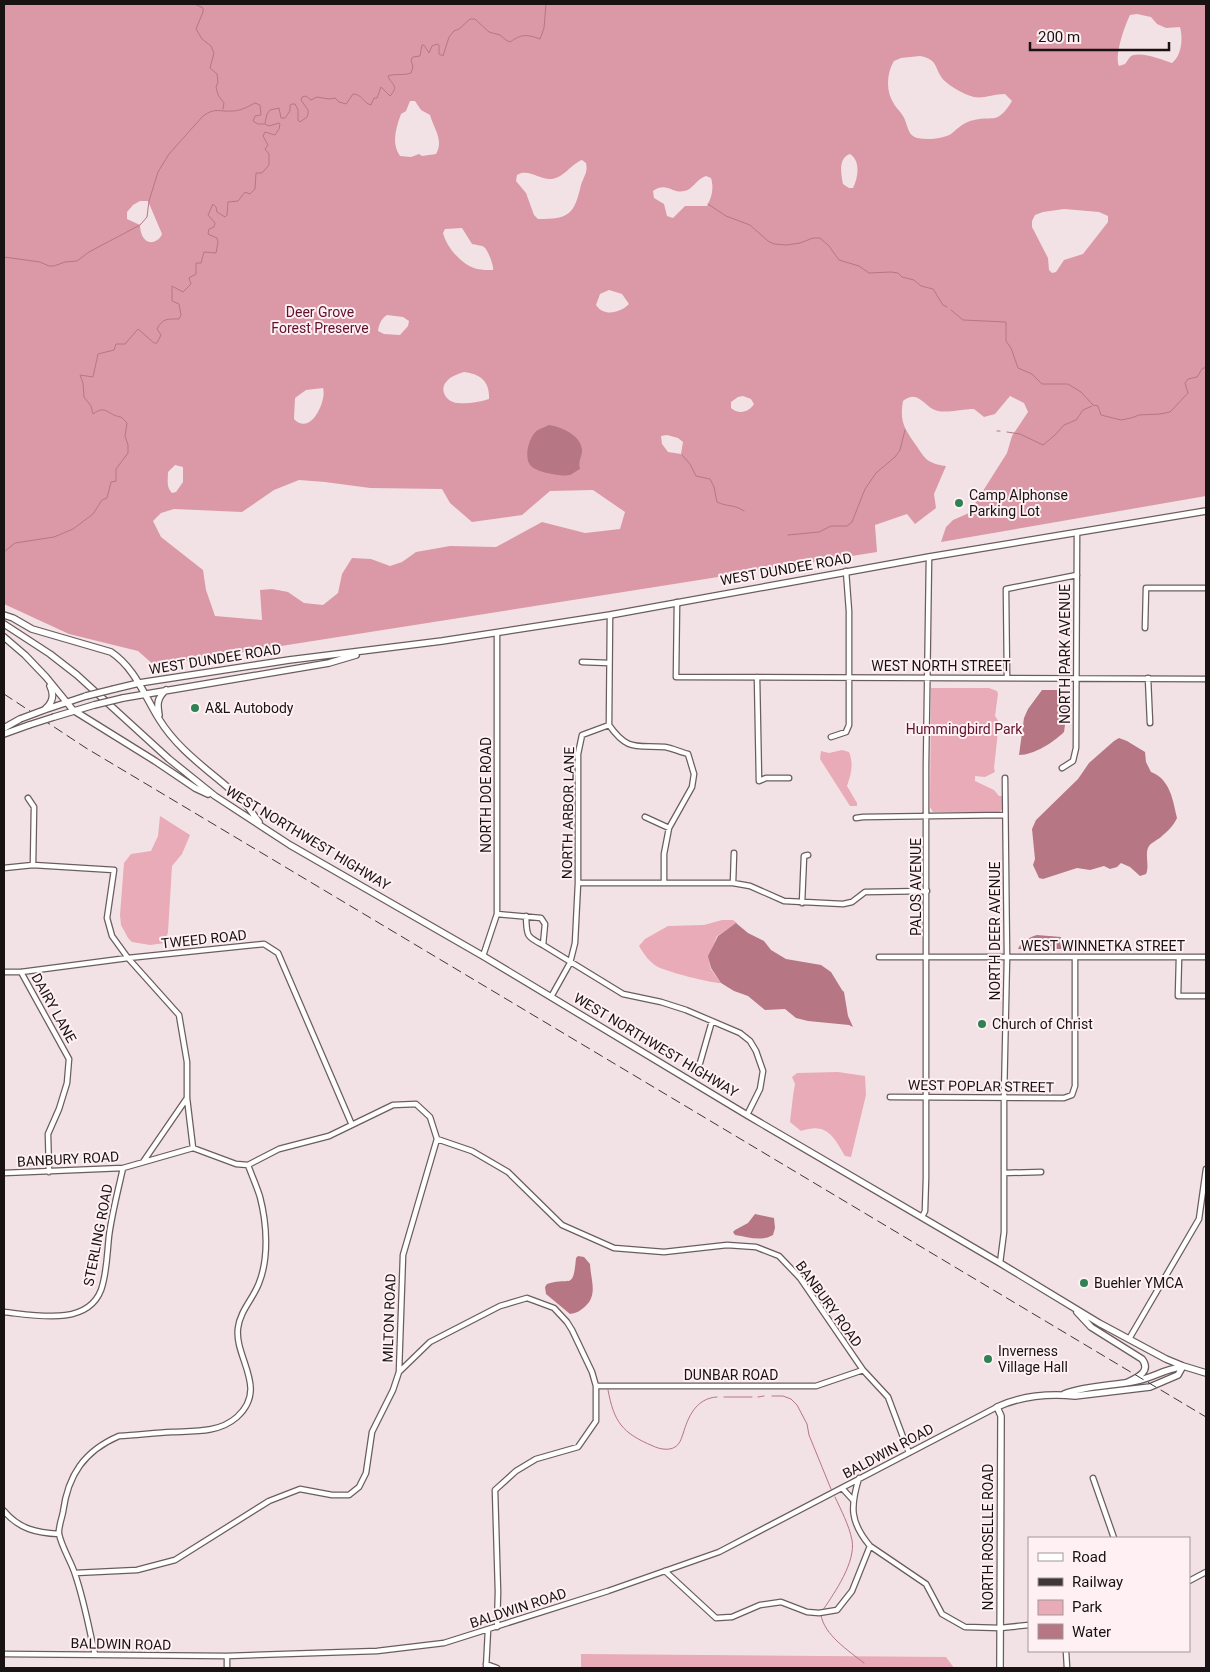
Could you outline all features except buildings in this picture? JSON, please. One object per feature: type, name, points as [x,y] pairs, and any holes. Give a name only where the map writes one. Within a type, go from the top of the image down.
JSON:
[{"type":"main road","name":"WEST DUNDEE ROAD","points":[[4,728],[66,702],[139,683],[289,660],[370,651],[610,614],[929,556],[1206,511]]},
{"type":"main road","points":[[4,615],[13,618],[32,630],[110,652],[121,659],[133,673],[159,720],[176,742],[242,800],[262,826]]},
{"type":"main road","name":"WEST NORTHWEST HIGHWAY","points":[[4,624],[50,654],[97,692],[112,708],[215,796],[290,845],[483,956],[747,1115],[1000,1262],[1072,1307],[1166,1359],[1206,1373]]},
{"type":"main road","points":[[4,637],[46,676],[73,710],[155,760],[195,788],[215,796]]},
{"type":"main road","name":"WEST DUNDEE ROAD","points":[[4,734],[73,710],[123,698],[329,663],[370,651]]},
{"type":"main road","points":[[44,710],[50,705],[53,693],[46,676]]},
{"type":"main road","points":[[159,720],[158,700],[160,695],[166,690]]},
{"type":"main road","points":[[1072,1307],[1091,1328],[1146,1363],[1146,1369],[1142,1375],[1126,1383]]},
{"type":"main road","points":[[1063,1395],[1074,1390],[1144,1379],[1170,1368],[1183,1366]]},
{"type":"main road","points":[[997,1407],[1025,1398],[1075,1396],[1150,1387],[1178,1376],[1183,1366]]},
{"type":"main road","name":"NORTH ROSELLE ROAD","points":[[997,1407],[1001,1416],[1000,1668]]},
{"type":"street","name":"NORTH PARK AVENUE","points":[[1062,768],[1073,761],[1076,748],[1077,532]]},
{"type":"street","name":"PALOS AVENUE","points":[[922,1217],[925,1210],[926,1178],[926,766],[929,556]]},
{"type":"street","points":[[831,737],[846,732],[849,725],[846,571]]},
{"type":"street","points":[[1007,677],[1006,589],[1077,575]]},
{"type":"street","points":[[1145,628],[1146,588],[1206,588]]},
{"type":"street","name":"WEST NORTH STREET","points":[[677,602],[676,677],[1206,679]]},
{"type":"street","points":[[610,614],[609,725],[617,737],[630,745],[666,747],[688,754],[694,774],[692,786],[669,828],[664,854],[664,882]]},
{"type":"street","name":"NORTH DOE ROAD","points":[[483,956],[497,914],[497,632]]},
{"type":"street","points":[[582,662],[609,663]]},
{"type":"street","points":[[757,677],[758,781],[766,778],[789,778]]},
{"type":"street","points":[[1148,678],[1150,723]]},
{"type":"street","name":"NORTH ARBOR LANE","points":[[552,997],[570,963],[575,943],[578,882],[579,746],[582,735],[609,725]]},
{"type":"street","name":"NORTH DEER AVENUE","points":[[1000,1262],[1004,1232],[1007,957],[1005,778]]},
{"type":"street","points":[[28,798],[34,807],[33,865]]},
{"type":"street","points":[[856,818],[1005,815]]},
{"type":"street","points":[[645,817],[669,828]]},
{"type":"street","points":[[733,883],[734,853]]},
{"type":"street","points":[[802,903],[804,856],[808,854]]},
{"type":"street","points":[[4,868],[33,865],[114,870],[107,918],[112,936],[128,958],[179,1015],[187,1062],[187,1098],[194,1148],[236,1164],[248,1165],[279,1149],[330,1136],[393,1105],[416,1104],[430,1117],[437,1140]]},
{"type":"street","points":[[578,882],[733,883],[750,886],[784,901],[802,903],[843,904],[852,902],[864,892],[927,891]]},
{"type":"street","points":[[497,914],[542,918],[545,924],[543,945]]},
{"type":"street","points":[[526,916],[527,935],[530,939],[623,994],[661,1002],[686,1010],[740,1033],[750,1041],[760,1060],[763,1071],[760,1089],[747,1115]]},
{"type":"street","name":"TWEED ROAD","points":[[4,972],[21,972],[128,958],[264,944],[278,953],[352,1125]]},
{"type":"street","name":"WEST WINNETKA STREET","points":[[879,957],[1206,958]]},
{"type":"street","name":"WEST POPLAR STREET","points":[[890,1097],[1064,1098],[1072,1095],[1075,1086],[1075,958]]},
{"type":"street","points":[[1179,958],[1178,996],[1206,996]]},
{"type":"street","name":"DAIRY LANE","points":[[21,972],[70,1059],[67,1083],[59,1109],[48,1134],[49,1172]]},
{"type":"street","points":[[700,1063],[712,1021]]},
{"type":"street","points":[[142,1163],[187,1098]]},
{"type":"street","name":"BANBURY ROAD","points":[[437,1140],[472,1151],[508,1172],[562,1225],[614,1248],[664,1252],[727,1245],[756,1247],[779,1256],[800,1278],[863,1370],[888,1397],[909,1453]]},
{"type":"street","name":"MILTON ROAD","points":[[75,1573],[137,1570],[175,1560],[269,1501],[300,1489],[332,1495],[349,1494],[359,1487],[366,1473],[372,1432],[393,1390],[399,1372],[403,1254],[437,1140]]},
{"type":"street","name":"BANBURY ROAD","points":[[4,1173],[123,1168],[194,1148]]},
{"type":"street","points":[[95,1656],[75,1573],[59,1534],[66,1492],[80,1464],[98,1447],[119,1436],[218,1428],[239,1415],[247,1402],[251,1380],[239,1342],[238,1327],[243,1312],[255,1293],[261,1276],[266,1244],[260,1197],[248,1165]]},
{"type":"street","name":"STERLING ROAD","points":[[4,1312],[60,1316],[90,1306],[101,1291],[104,1280],[110,1234],[123,1168]]},
{"type":"street","points":[[1129,1339],[1200,1219],[1206,1168]]},
{"type":"street","points":[[1004,1173],[1041,1172]]},
{"type":"street","points":[[399,1372],[430,1342],[500,1306],[527,1298],[554,1308],[567,1322],[586,1359],[596,1386],[596,1421],[578,1447],[536,1459],[516,1470],[495,1490],[498,1627]]},
{"type":"street","name":"DUNBAR ROAD","points":[[596,1386],[816,1386],[863,1370]]},
{"type":"street","name":"BALDWIN ROAD","points":[[4,1654],[227,1656],[395,1650],[444,1643],[498,1627],[719,1552],[997,1407]]},
{"type":"street","points":[[859,1478],[852,1500],[857,1527],[870,1546],[926,1584],[942,1614],[965,1627],[1000,1628],[1028,1624]]},
{"type":"street","points":[[1093,1478],[1114,1537]]},
{"type":"street","points":[[842,1488],[852,1500]]},
{"type":"street","points":[[4,1511],[15,1522],[30,1530],[59,1534]]},
{"type":"street","points":[[665,1571],[716,1618],[732,1617],[760,1605],[780,1602],[807,1612],[832,1612],[836,1610],[852,1591],[870,1546]]},
{"type":"street","points":[[1190,1580],[1206,1572]]},
{"type":"street","points":[[488,1630],[486,1666],[497,1668]]},
{"type":"street","points":[[1066,1652],[1067,1668]]},
{"type":"street","points":[[227,1656],[227,1668]]},
{"type":"green space","name":"Deer Grove Forest Preserve","points":[[4,4],[1206,4],[1206,496],[941,542],[946,527],[953,520],[969,513],[1007,453],[1012,436],[1028,412],[1024,403],[1010,396],[995,414],[984,417],[974,409],[938,411],[913,397],[903,401],[902,418],[905,427],[913,441],[929,461],[946,466],[934,494],[936,508],[915,524],[907,514],[875,525],[877,552],[155,666],[138,651],[69,634],[4,604]],"holes":[[[1137,14],[1151,17],[1157,24],[1166,28],[1180,27],[1181,41],[1178,56],[1172,63],[1151,56],[1134,55],[1125,64],[1119,66],[1119,48],[1130,15]],[[920,56],[927,58],[934,63],[942,78],[959,91],[977,97],[1005,94],[1012,101],[1007,109],[998,117],[970,121],[943,137],[917,138],[909,132],[903,116],[889,94],[888,77],[894,61],[901,58]],[[410,101],[415,101],[421,110],[430,115],[438,134],[439,144],[436,154],[422,156],[419,154],[411,157],[400,156],[395,141],[401,114],[406,111]],[[850,154],[856,161],[857,175],[853,188],[843,184],[842,163],[846,156]],[[582,160],[586,163],[586,172],[576,203],[572,209],[557,218],[538,219],[534,215],[526,193],[516,181],[517,175],[530,173],[547,179],[560,176],[578,162]],[[706,176],[711,178],[712,192],[707,206],[685,206],[673,218],[667,216],[664,204],[654,198],[653,191],[658,188],[666,187],[676,191],[684,191],[690,189]],[[140,201],[148,201],[162,234],[161,237],[153,242],[145,240],[142,236],[140,225],[127,219],[127,212],[133,205]],[[1064,209],[1099,212],[1108,216],[1108,222],[1083,254],[1064,260],[1056,272],[1052,273],[1049,270],[1048,258],[1032,227],[1035,215]],[[462,228],[472,244],[486,249],[492,262],[493,270],[477,269],[466,264],[456,255],[443,233],[445,229]],[[609,290],[622,294],[629,304],[621,310],[612,312],[599,309],[596,305],[600,294]],[[387,315],[403,317],[409,321],[408,326],[400,335],[384,334],[378,331],[382,320]],[[464,372],[480,377],[488,388],[489,399],[466,403],[450,401],[445,395],[443,388],[453,376]],[[323,388],[323,400],[312,420],[300,423],[294,419],[295,398],[306,390]],[[743,396],[751,399],[754,404],[744,412],[731,408],[731,402],[738,397]],[[667,435],[678,438],[683,442],[681,454],[668,452],[662,444],[661,436]],[[175,465],[183,467],[183,482],[176,492],[172,493],[168,486],[168,472]],[[299,480],[370,488],[442,489],[450,503],[472,522],[522,515],[550,491],[593,490],[625,512],[620,529],[585,533],[542,522],[496,547],[450,546],[416,552],[402,562],[390,566],[371,559],[352,558],[342,574],[338,593],[323,605],[304,603],[288,592],[272,589],[260,590],[262,620],[215,616],[206,590],[203,570],[161,537],[153,521],[161,513],[174,509],[242,512],[274,490]]]},
{"type":"green space","name":"Hummingbird Park","points":[[931,688],[989,688],[997,691],[995,716],[999,722],[995,772],[985,777],[975,776],[975,781],[994,790],[999,796],[1003,796],[1003,809],[999,812],[933,812],[930,807]]},
{"type":"green space","points":[[842,750],[849,752],[851,757],[850,777],[847,786],[857,806],[850,806],[820,759],[821,751],[829,753]]},
{"type":"green space","points":[[160,816],[190,835],[182,854],[172,866],[168,932],[165,943],[150,945],[132,942],[121,925],[124,863],[131,854],[151,851],[158,836]]},
{"type":"green space","points":[[722,920],[733,920],[737,923],[717,936],[709,955],[710,968],[721,983],[689,977],[658,967],[649,960],[639,946],[645,939],[668,926],[704,925]]},
{"type":"green space","points":[[838,1072],[865,1076],[866,1095],[851,1157],[845,1156],[833,1137],[823,1130],[817,1128],[801,1131],[790,1122],[795,1084],[792,1077],[797,1073]]},
{"type":"green space","points":[[581,1654],[946,1657],[954,1668],[581,1668]]},
{"type":"water","points":[[549,425],[571,433],[579,441],[582,452],[579,464],[580,469],[571,474],[561,475],[549,474],[531,466],[527,458],[530,441],[538,430]]},
{"type":"water","points":[[1042,690],[1062,690],[1065,693],[1067,710],[1064,732],[1043,747],[1031,753],[1019,755],[1024,718],[1028,709]]},
{"type":"water","points":[[1119,738],[1145,752],[1146,762],[1151,772],[1163,780],[1170,791],[1177,818],[1169,830],[1149,846],[1146,874],[1140,876],[1130,867],[1121,863],[1117,867],[1110,869],[1104,866],[1090,870],[1077,868],[1043,879],[1039,878],[1033,865],[1035,859],[1032,829],[1036,820],[1078,779],[1089,763]]},
{"type":"water","points":[[736,923],[748,933],[764,941],[771,950],[786,959],[821,965],[831,972],[844,992],[848,1016],[853,1027],[796,1018],[785,1009],[765,1010],[748,996],[734,991],[721,983],[711,968],[708,956],[718,936]]},
{"type":"water","points":[[1037,935],[1061,937],[1061,949],[1018,949],[1021,943]]},
{"type":"water","points":[[755,1214],[774,1218],[775,1228],[773,1235],[759,1239],[735,1235],[733,1232],[748,1223]]},
{"type":"water","points":[[578,1256],[584,1257],[590,1264],[593,1289],[591,1299],[587,1304],[578,1312],[570,1314],[546,1294],[545,1287],[547,1284],[572,1279]]},
{"type":"waterway","points":[[195,4],[203,8],[196,29],[202,39],[211,46],[214,53],[210,68],[217,74],[218,82],[216,87],[218,95],[224,103],[223,109]]},
{"type":"waterway","points":[[265,123],[270,110],[279,108],[281,118],[285,118],[292,104],[295,104],[298,110],[298,120],[300,122],[308,114],[308,110],[301,100],[302,97],[306,96],[311,100],[317,97],[335,98],[339,102],[346,104],[353,94],[356,94],[371,105],[374,98],[377,98],[381,87],[390,96],[395,87],[388,76],[411,73],[413,67],[411,60],[413,57],[420,56],[422,45],[424,45],[429,53],[432,46],[439,45],[439,54],[443,56],[449,37],[470,19],[475,19],[489,32],[500,35],[510,42],[524,36],[540,39],[544,28],[546,4]]},
{"type":"waterway","points":[[4,257],[40,262],[49,266],[77,261],[89,252],[140,225],[147,217],[149,201],[158,172],[169,154],[207,113],[238,110],[255,103],[260,105],[261,115],[255,116],[253,121],[269,126],[280,124],[275,135],[265,132],[263,136],[268,145],[265,149],[269,154],[269,165],[262,173],[256,173],[255,189],[250,194],[245,192],[238,201],[228,202],[227,215],[225,217],[217,212],[213,204],[208,215],[215,223],[214,227],[209,229],[208,234],[217,238],[216,253],[204,252],[201,263],[196,263],[196,274],[189,278],[191,284],[183,292],[172,286],[172,301],[179,304],[181,315],[179,319],[168,319],[161,323],[157,329],[161,335],[157,343],[154,343],[138,329],[125,344],[116,344],[114,350],[98,354],[93,377],[80,375],[83,383],[84,397],[91,406],[93,414],[104,410],[121,417],[127,423],[125,436],[128,453],[116,469],[116,481],[111,482],[107,498],[102,500],[93,514],[73,529],[54,537],[15,543],[4,552]]},
{"type":"waterway","points":[[708,204],[726,216],[750,225],[774,244],[787,245],[820,238],[829,246],[839,260],[859,266],[869,273],[898,273],[902,277],[914,280],[921,286],[933,289],[943,305],[947,307]]},
{"type":"waterway","points":[[951,310],[963,320],[1006,322],[1006,341],[1011,348],[1018,368],[1032,374],[1042,384],[1068,384],[1081,392],[1093,405],[1098,406],[1101,415],[1121,420],[1139,415],[1170,412],[1188,393],[1185,383],[1188,379],[1197,377],[1202,369],[1206,367]]},
{"type":"waterway","points":[[1007,432],[1020,434],[1043,445],[1064,425],[1076,420],[1083,410],[1092,406]]},
{"type":"waterway","points":[[788,535],[819,532],[831,526],[847,526],[852,522],[865,489],[876,473],[895,457],[900,450],[905,430]]},
{"type":"waterway","points":[[682,455],[690,464],[696,476],[710,479],[717,502],[737,507],[744,511]]},
{"type":"waterway","points":[[608,1390],[613,1410],[621,1425],[642,1441],[664,1449],[673,1448],[678,1444],[690,1415],[698,1405],[710,1398],[717,1397]]},
{"type":"waterway","points":[[758,1397],[764,1396]]},
{"type":"waterway","points":[[772,1396],[783,1396],[791,1399],[797,1405],[807,1424],[809,1435],[831,1489]]},
{"type":"waterway","points":[[724,1397],[752,1397]]},
{"type":"waterway","points":[[823,1610],[844,1576],[851,1558],[852,1549],[849,1529],[835,1497]]},
{"type":"waterway","points":[[821,1615],[832,1636],[864,1663]]},
{"type":"railway","points":[[4,694],[86,748],[1206,1417]]},
{"type":"place","name":"Camp Alphonse Parking Lot","points":[[959,503]]},
{"type":"place","name":"A&L Autobody","points":[[195,708]]},
{"type":"place","name":"Church of Christ","points":[[982,1024]]},
{"type":"place","name":"Buehler YMCA","points":[[1084,1283]]},
{"type":"place","name":"Inverness Village Hall","points":[[988,1359]]}]
